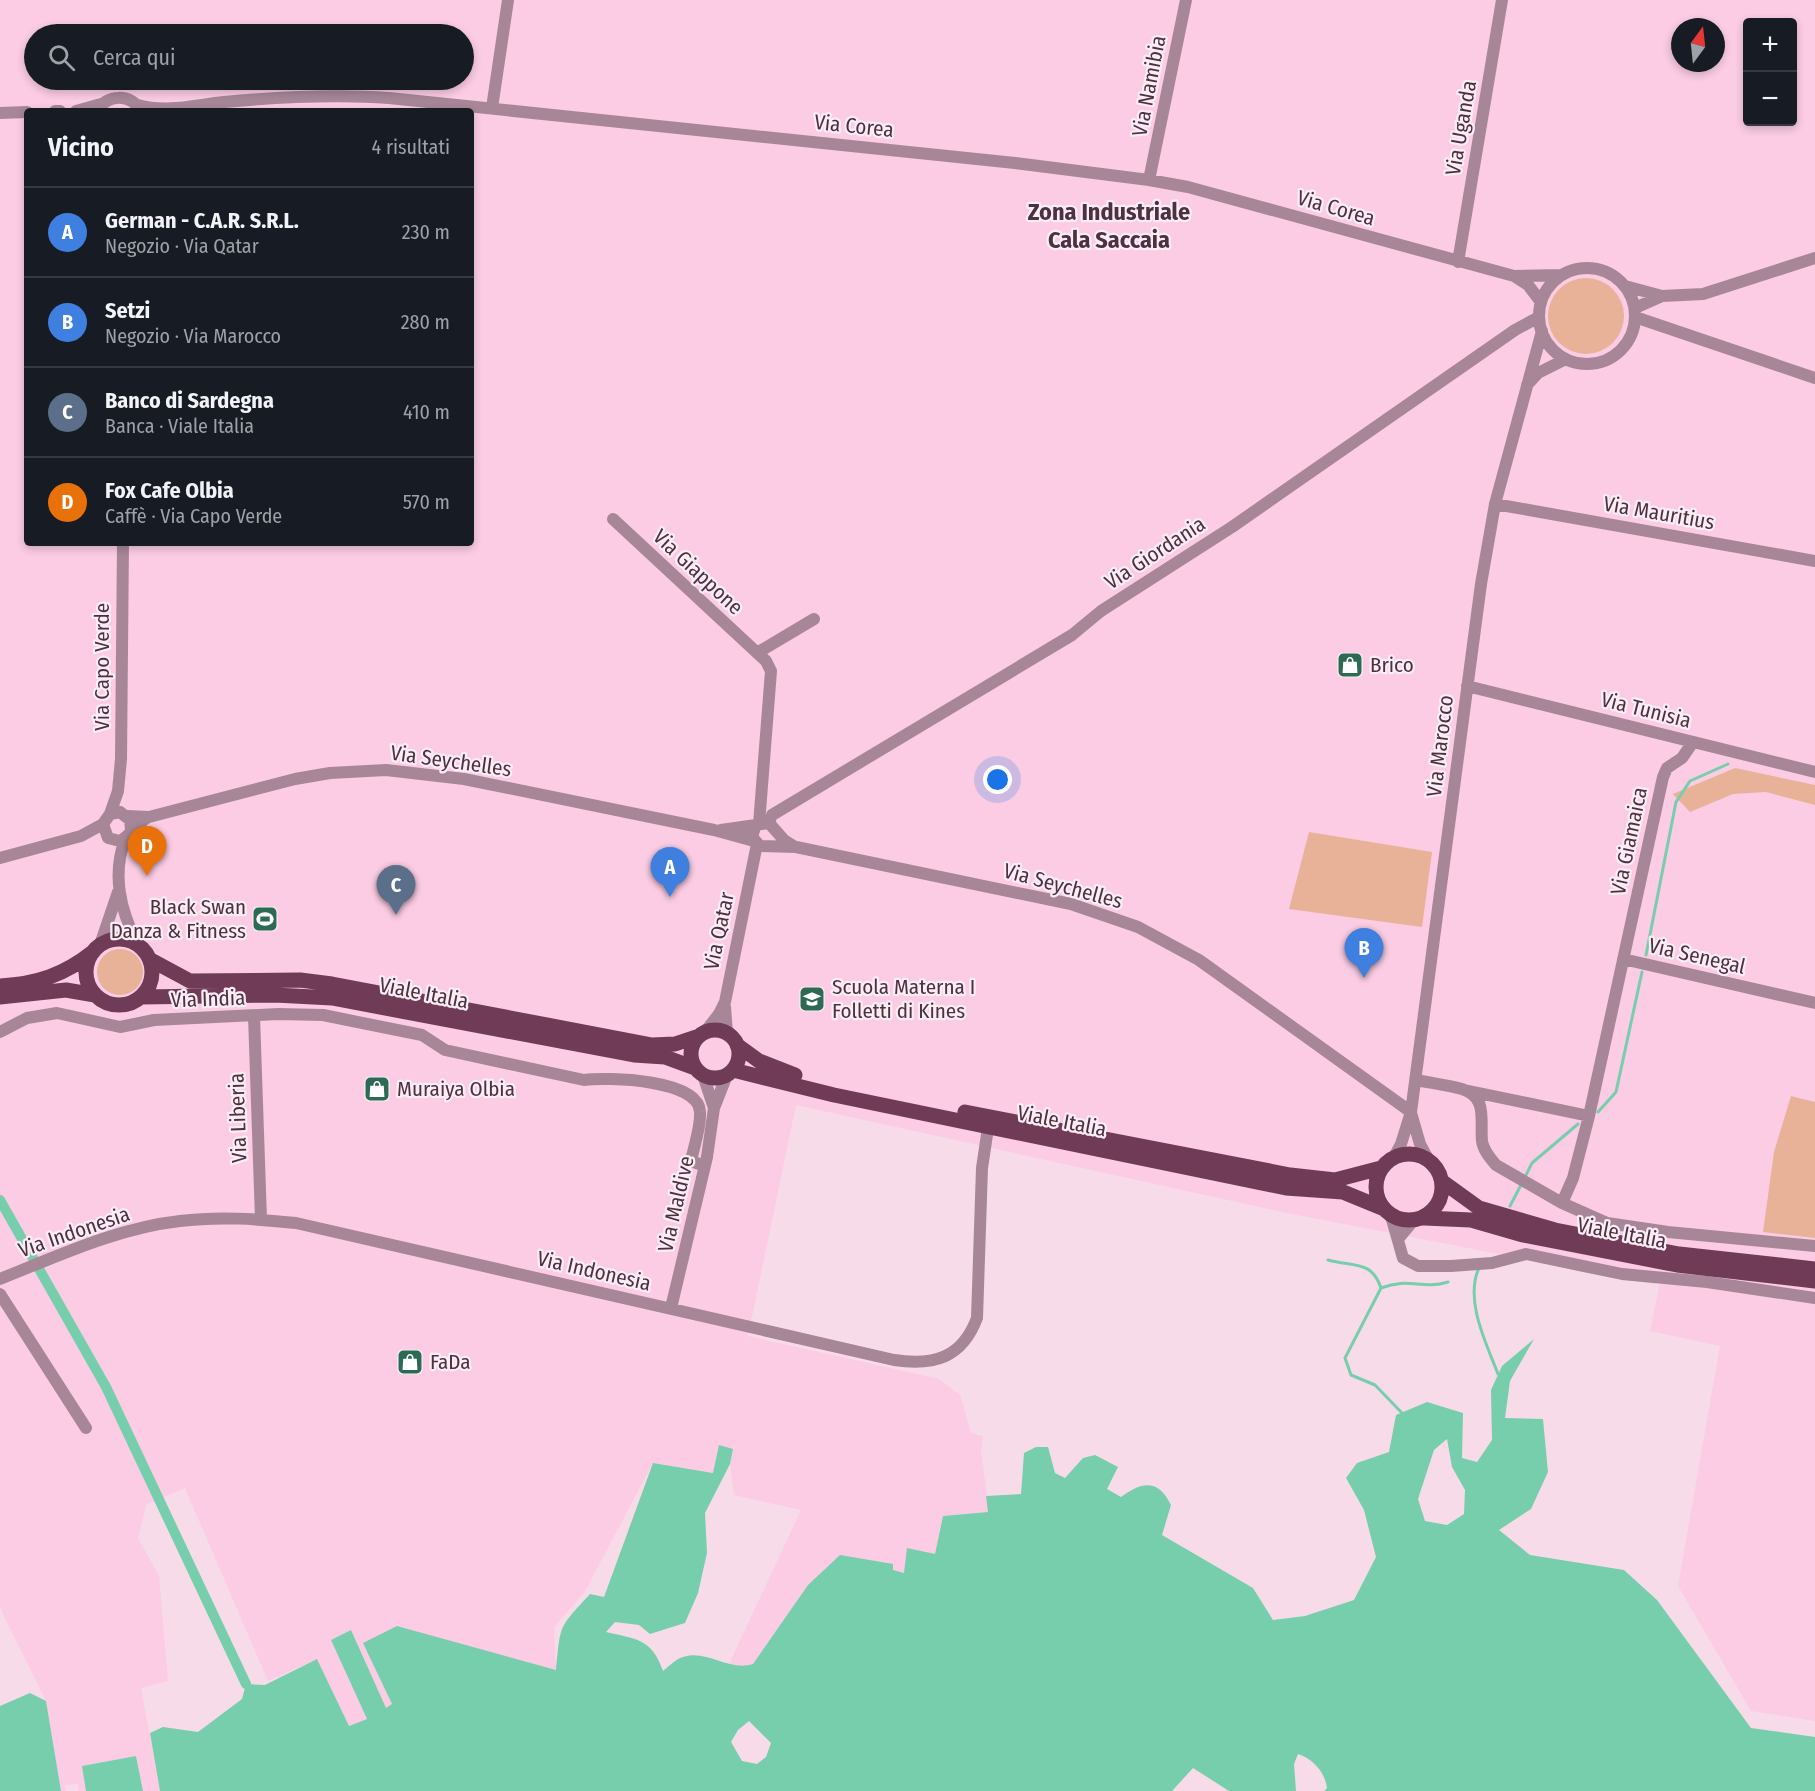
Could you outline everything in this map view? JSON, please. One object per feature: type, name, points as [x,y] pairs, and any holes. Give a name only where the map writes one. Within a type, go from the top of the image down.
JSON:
[{"type":"main road","points":[[0,986],[18,985],[57,976],[96,948],[114,939],[137,943],[151,960],[153,973],[150,987],[142,997],[120,1006],[106,1003],[95,995],[66,990],[0,998]]},
{"type":"main road","points":[[95,995],[86,975],[87,963],[96,948]]},
{"type":"main road","name":"Viale Italia","points":[[151,960],[190,981],[300,980],[332,984],[651,1045],[675,1044],[702,1034]]},
{"type":"main road","name":"Viale Italia","points":[[142,997],[292,995],[332,998],[634,1055],[665,1057],[699,1071]]},
{"type":"main road","points":[[717,1030],[732,1039],[739,1056],[730,1072],[717,1078],[699,1071],[691,1051],[702,1034],[717,1030]]},
{"type":"main road","name":"Viale Italia","points":[[732,1039],[759,1061],[779,1070],[836,1086],[1290,1175],[1335,1180],[1382,1168]]},
{"type":"main road","name":"Viale Italia","points":[[730,1072],[988,1128],[1286,1188],[1343,1192],[1357,1195],[1387,1212]]},
{"type":"main road","points":[[1411,1154],[1428,1159],[1435,1165],[1443,1182],[1439,1203],[1418,1219],[1387,1212],[1376,1188],[1382,1168],[1394,1157],[1411,1154]]},
{"type":"main road","name":"Viale Italia","points":[[1443,1182],[1479,1208],[1555,1230],[1679,1254],[1815,1269]]},
{"type":"main road","name":"Viale Italia","points":[[1418,1219],[1471,1220],[1523,1235],[1677,1264],[1815,1281]]},
{"type":"street","points":[[492,108],[507,0]]},
{"type":"street","name":"Via Namibia","points":[[1149,180],[1186,0]]},
{"type":"street","name":"Via Uganda","points":[[1458,262],[1502,0]]},
{"type":"street","name":"Via Corea","points":[[190,108],[223,102],[355,96],[900,150],[1149,180],[1188,187],[1514,276]]},
{"type":"street","name":"Via Corea","points":[[99,108],[117,97],[130,99],[140,108]]},
{"type":"street","points":[[0,113],[24,112]]},
{"type":"street","points":[[1625,286],[1635,313],[1631,336],[1622,349],[1597,363],[1580,363],[1566,359],[1548,344],[1539,317],[1541,302],[1548,286],[1561,275],[1578,268],[1598,269],[1614,276],[1625,286],[1662,296],[1703,294],[1815,258]]},
{"type":"street","points":[[1514,276],[1561,275]]},
{"type":"street","points":[[1514,276],[1528,285],[1541,302]]},
{"type":"street","points":[[1635,313],[1662,296]]},
{"type":"street","points":[[1635,313],[1815,378]]},
{"type":"street","name":"Via Giordania","points":[[767,827],[772,815],[1072,635],[1101,611],[1232,527],[1486,350],[1539,317]]},
{"type":"street","name":"Via Marocco","points":[[1394,1157],[1401,1144],[1411,1112],[1416,1080],[1480,584],[1495,504],[1542,331]]},
{"type":"street","points":[[1525,388],[1538,373],[1566,359]]},
{"type":"street","name":"Via Mauritius","points":[[1495,504],[1815,561]]},
{"type":"street","name":"Via Giappone","points":[[613,519],[757,653],[771,671],[762,797],[767,827],[752,834],[761,844]]},
{"type":"street","name":"Via Capo Verde","points":[[106,819],[118,791],[121,759],[123,546]]},
{"type":"street","points":[[757,653],[814,618]]},
{"type":"street","name":"Via Tunisia","points":[[1467,686],[1815,772]]},
{"type":"street","name":"Via Giamaica","points":[[1623,958],[1664,777],[1667,768],[1682,758],[1693,742]]},
{"type":"street","name":"Via Seychelles","points":[[106,819],[126,815],[149,817],[295,779],[330,773],[386,771],[464,779],[714,830],[761,844],[796,847],[1071,904],[1138,927],[1199,960],[1411,1112]]},
{"type":"street","name":"Via Capo Verde","points":[[118,791],[126,815],[128,834]]},
{"type":"street","points":[[762,797],[784,809]]},
{"type":"street","name":"Via Seychelles","points":[[128,834],[149,817]]},
{"type":"street","points":[[0,858],[81,836],[106,819],[118,860],[118,891],[127,923],[137,943]]},
{"type":"street","points":[[761,844],[775,840],[767,827]]},
{"type":"street","name":"Via Seychelles","points":[[714,830],[767,827],[796,847]]},
{"type":"street","points":[[81,836],[110,839],[128,834]]},
{"type":"street","points":[[118,860],[128,834]]},
{"type":"street","name":"Via Qatar","points":[[724,1002],[753,867],[761,844]]},
{"type":"street","points":[[96,948],[118,891]]},
{"type":"street","name":"Via Senegal","points":[[1562,1203],[1573,1178],[1623,958],[1815,1003]]},
{"type":"street","points":[[702,1034],[719,1014],[724,1002]]},
{"type":"street","points":[[724,1002],[732,1039]]},
{"type":"street","name":"Via India","points":[[0,1032],[27,1018],[57,1012],[120,1027],[154,1020],[278,1014],[323,1015],[422,1035],[445,1050],[472,1056],[584,1080],[603,1078],[648,1082],[693,1096],[700,1110],[691,1161],[705,1166]]},
{"type":"street","name":"Via Liberia","points":[[254,1016],[261,1219]]},
{"type":"street","name":"Via Maldive","points":[[699,1071],[714,1108]]},
{"type":"street","name":"Via Maldive","points":[[671,1308],[705,1166],[714,1108],[730,1072]]},
{"type":"street","points":[[1416,1080],[1588,1116]]},
{"type":"street","points":[[1464,1089],[1477,1099],[1482,1108],[1482,1141],[1486,1153],[1496,1165],[1562,1203],[1607,1223],[1679,1233],[1815,1246]]},
{"type":"street","name":"Via Marocco","points":[[1411,1112],[1420,1144],[1428,1159]]},
{"type":"street","name":"Via Indonesia","points":[[0,1279],[112,1235],[179,1221],[261,1219],[296,1223],[894,1360],[926,1363],[943,1358],[955,1351],[971,1333],[980,1305],[982,1168],[988,1128]]},
{"type":"street","points":[[1387,1212],[1399,1238],[1403,1258],[1418,1266],[1481,1264],[1526,1254],[1622,1274],[1716,1283],[1815,1298]]},
{"type":"street","points":[[1399,1238],[1418,1219]]},
{"type":"street","points":[[0,1294],[86,1428]]},
{"type":"shaded area","points":[[0,0],[1815,0],[1815,1721],[1751,1711],[1678,1586],[1720,1346],[1650,1331],[1660,1283],[1653,1284],[1287,1213],[796,1105],[748,1336],[939,1379],[960,1395],[971,1433],[983,1436],[981,1450],[989,1512],[943,1516],[935,1554],[904,1573],[893,1570],[808,1585],[753,1664],[743,1667],[729,1664],[801,1510],[734,1495],[730,1464],[733,1449],[714,1473],[653,1463],[584,1593],[554,1627],[556,1670],[397,1627],[364,1643],[392,1705],[386,1708],[351,1631],[331,1640],[367,1719],[349,1726],[317,1659],[268,1681],[185,1488],[146,1505],[138,1538],[159,1576],[168,1681],[141,1688],[160,1791],[143,1791],[136,1756],[83,1766],[86,1791],[79,1791],[78,1784],[65,1785],[66,1791],[61,1791],[46,1701],[0,1608]]},
{"type":"shaded area","points":[[1579,278],[1593,278],[1607,284],[1618,295],[1624,309],[1621,331],[1613,343],[1593,354],[1579,354],[1565,348],[1554,337],[1548,323],[1548,309],[1554,295],[1565,284]]},
{"type":"shaded area","points":[[1735,768],[1815,785],[1815,805],[1766,792],[1733,794],[1690,812],[1673,794]]},
{"type":"shaded area","points":[[1309,832],[1432,852],[1422,927],[1289,909]]},
{"type":"shaded area","points":[[120,949],[136,956],[143,972],[136,988],[120,995],[104,988],[97,972],[104,956]]},
{"type":"shaded area","points":[[1791,1096],[1815,1102],[1815,1238],[1763,1232],[1774,1152]]},
{"type":"shaded area","points":[[1534,1339],[1510,1381],[1505,1418],[1543,1419],[1548,1472],[1531,1509],[1499,1530],[1530,1555],[1624,1570],[1657,1600],[1751,1728],[1815,1737],[1815,1791],[1324,1791],[1327,1788],[1321,1772],[1313,1763],[1298,1754],[1294,1764],[1296,1791],[1229,1791],[1193,1768],[1172,1791],[160,1791],[150,1733],[163,1727],[198,1732],[242,1699],[246,1684],[265,1685],[317,1659],[349,1726],[367,1719],[331,1640],[351,1630],[386,1708],[392,1704],[363,1643],[397,1626],[556,1670],[559,1643],[566,1621],[590,1594],[604,1597],[653,1463],[713,1473],[719,1445],[733,1449],[730,1464],[705,1513],[707,1553],[698,1593],[685,1623],[650,1634],[639,1625],[615,1622],[606,1632],[634,1639],[648,1646],[659,1660],[663,1671],[678,1659],[692,1655],[735,1665],[753,1664],[808,1585],[840,1555],[893,1564],[893,1570],[904,1573],[907,1548],[935,1554],[943,1516],[988,1512],[986,1496],[1021,1494],[1024,1453],[1036,1447],[1048,1447],[1055,1473],[1065,1478],[1083,1458],[1095,1455],[1118,1467],[1107,1489],[1121,1497],[1142,1486],[1149,1485],[1161,1490],[1171,1505],[1162,1535],[1253,1588],[1273,1620],[1305,1616],[1354,1600],[1376,1557],[1364,1510],[1346,1478],[1357,1463],[1389,1452],[1396,1415],[1427,1402],[1463,1413],[1462,1458],[1477,1462],[1492,1440],[1491,1390],[1502,1366]],"holes":[[[1447,1439],[1452,1467],[1465,1490],[1464,1514],[1447,1525],[1425,1521],[1418,1499],[1434,1450]],[[749,1721],[771,1743],[766,1757],[757,1764],[742,1761],[731,1742],[738,1730]]]},
{"type":"shaded area","points":[[30,1693],[46,1701],[61,1791],[0,1791],[0,1706]]},
{"type":"shaded area","points":[[136,1756],[143,1791],[86,1791],[82,1766]]},
{"type":"waterway","points":[[1646,955],[1676,802],[1690,781],[1728,764]]},
{"type":"waterway","points":[[1598,1112],[1616,1092],[1642,972]]},
{"type":"waterway","points":[[1525,1177],[1532,1163],[1578,1124]]},
{"type":"waterway","points":[[1510,1206],[1522,1183]]},
{"type":"waterway","points":[[0,1200],[106,1387],[246,1684]]},
{"type":"waterway","points":[[1328,1260],[1367,1269],[1377,1279],[1381,1288]]},
{"type":"waterway","points":[[1479,1268],[1474,1294],[1476,1308],[1483,1336],[1498,1374]]},
{"type":"waterway","points":[[1402,1413],[1375,1385],[1351,1375],[1345,1358],[1381,1288],[1408,1283],[1430,1285],[1448,1282]]},
{"type":"place","name":"Brico","points":[[1350,665]]},
{"type":"place","name":"Fox Cafe Olbia","points":[[147,876]]},
{"type":"place","name":"German - C.A.R. S.R.L.","points":[[670,897]]},
{"type":"place","name":"Banco di Sardegna","points":[[396,915]]},
{"type":"place","name":"Black Swan Danza & Fitness","points":[[265,919]]},
{"type":"place","name":"Setzi","points":[[1364,978]]},
{"type":"place","name":"Scuola Materna I Folletti di Kines","points":[[812,999]]},
{"type":"place","name":"Muraiya Olbia","points":[[377,1089]]},
{"type":"place","name":"FaDa","points":[[410,1362]]},
{"type":"district","name":"Zona Industriale Cala Saccaia","points":[[1109,226]]}]
